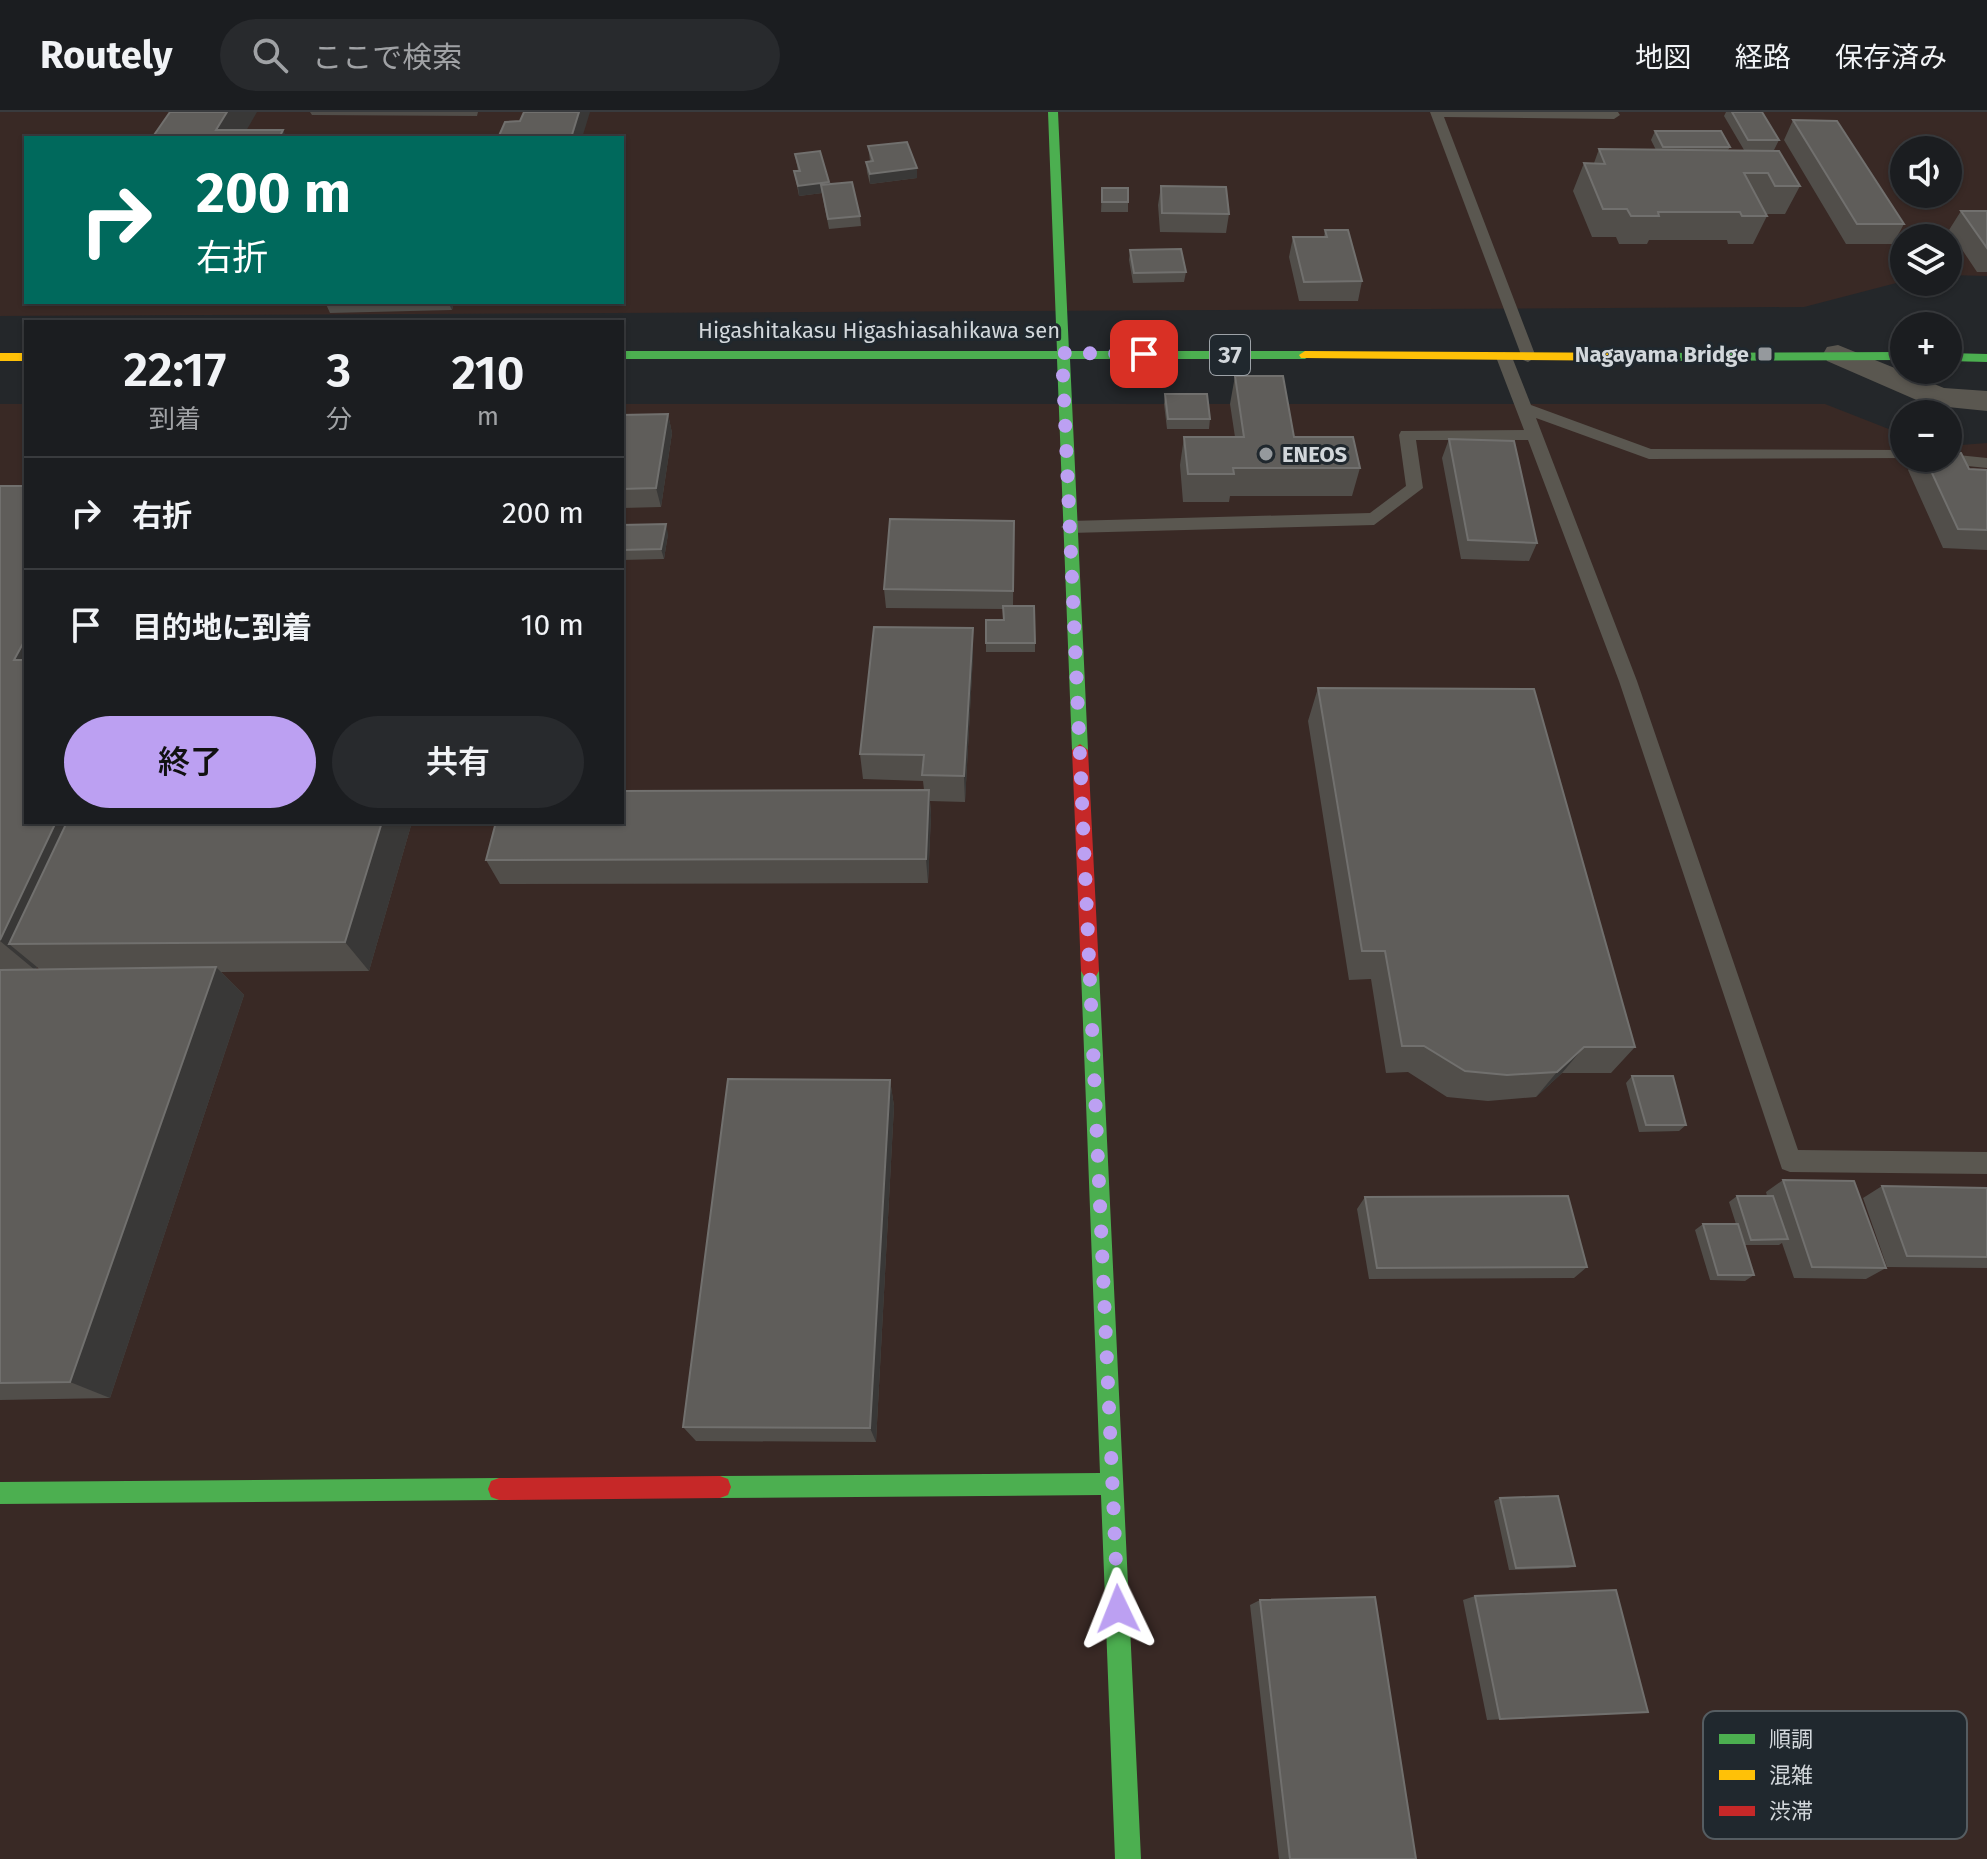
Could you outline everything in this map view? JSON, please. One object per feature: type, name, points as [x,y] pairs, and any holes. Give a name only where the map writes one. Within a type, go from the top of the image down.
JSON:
[{"type":"street","points":[[1053,112],[1128,1859]]},
{"type":"street","points":[[1838,354],[1939,398],[1987,401]]},
{"type":"street","name":"Higashitakasu Higashiasahikawa sen","points":[[624,355],[1890,356]]},
{"type":"street","points":[[0,357],[24,357]]},
{"type":"street","points":[[1962,357],[1987,358]]},
{"type":"street","points":[[0,1493],[1112,1484]]},
{"type":"lane","points":[[1528,357],[1436,112],[1614,115],[1612,112]]},
{"type":"lane","points":[[1504,357],[1628,681],[1790,1161],[1987,1163]]},
{"type":"lane","points":[[1525,409],[1649,454],[1890,455]]},
{"type":"lane","points":[[1070,527],[1374,519],[1415,488],[1407,435],[1533,435]]},
{"type":"lane","points":[[1962,460],[1987,463]]},
{"type":"shaded area","points":[[0,112],[1987,112],[1987,276],[1962,275],[1962,224],[1890,224],[1890,285],[1804,307],[0,316]]},
{"type":"shaded area","points":[[0,404],[24,404],[24,824],[624,824],[624,404],[1825,404],[1890,430],[1890,472],[1962,472],[1962,445],[1987,443],[1987,1859],[0,1859]]},
{"type":"building","points":[[170,112],[227,112],[216,130],[283,130],[280,136],[153,136]]},
{"type":"building","points":[[524,112],[579,112],[572,136],[499,136],[505,122],[520,121]]},
{"type":"building","points":[[1732,112],[1762,112],[1779,140],[1748,140]]},
{"type":"building","points":[[1793,120],[1837,121],[1890,202],[1890,208],[1894,208],[1904,224],[1857,224]]},
{"type":"building","points":[[1655,131],[1721,131],[1730,147],[1663,147]]},
{"type":"building","points":[[907,142],[917,168],[870,174],[866,162],[873,161],[868,146]]},
{"type":"building","points":[[1599,149],[1779,151],[1800,186],[1775,186],[1768,173],[1744,173],[1767,216],[1742,216],[1740,212],[1658,212],[1659,216],[1631,216],[1627,209],[1603,209],[1584,163],[1605,164]]},
{"type":"building","points":[[820,151],[829,182],[798,186],[794,171],[800,171],[795,154]]},
{"type":"building","points":[[852,182],[860,216],[828,219],[821,185]]},
{"type":"building","points":[[1161,186],[1226,187],[1229,214],[1162,213]]},
{"type":"building","points":[[1102,188],[1128,188],[1128,202],[1102,202]]},
{"type":"building","points":[[1961,211],[1987,211],[1987,248]]},
{"type":"building","points":[[1325,230],[1348,230],[1362,281],[1304,282],[1293,237],[1327,237]]},
{"type":"building","points":[[1181,249],[1186,272],[1134,273],[1130,250]]},
{"type":"building","points":[[1235,376],[1283,376],[1294,437],[1353,437],[1360,468],[1233,468],[1234,474],[1188,474],[1184,437],[1244,437]]},
{"type":"building","points":[[1165,394],[1207,394],[1210,419],[1168,419]]},
{"type":"building","points":[[668,414],[656,488],[624,489],[624,415]]},
{"type":"building","points":[[1449,439],[1514,441],[1537,543],[1468,540]]},
{"type":"building","points":[[1962,455],[1969,469],[1987,470],[1987,530],[1958,529],[1932,472],[1962,472]]},
{"type":"building","points":[[0,486],[24,486],[24,642],[14,660],[24,660],[24,824],[55,824],[0,940]]},
{"type":"building","points":[[890,519],[1014,521],[1013,591],[884,589]]},
{"type":"building","points":[[666,524],[661,549],[624,550],[624,525]]},
{"type":"building","points":[[1003,606],[1034,606],[1035,643],[986,643],[986,620],[1004,620]]},
{"type":"building","points":[[874,627],[973,628],[964,776],[922,775],[924,755],[860,754]]},
{"type":"building","points":[[1318,688],[1534,689],[1635,1047],[1584,1047],[1557,1072],[1507,1075],[1465,1071],[1424,1046],[1402,1046],[1385,951],[1362,951]]},
{"type":"building","points":[[929,790],[926,859],[486,860],[495,824],[624,824],[624,791]]},
{"type":"building","points":[[66,824],[381,824],[345,942],[9,944]]},
{"type":"building","points":[[216,967],[70,1382],[0,1383],[0,970]]},
{"type":"building","points":[[1632,1076],[1673,1076],[1686,1125],[1646,1125]]},
{"type":"building","points":[[728,1079],[890,1080],[870,1428],[683,1427]]},
{"type":"building","points":[[1783,1180],[1854,1181],[1886,1268],[1812,1267]]},
{"type":"building","points":[[1882,1186],[1987,1188],[1987,1257],[1907,1256]]},
{"type":"building","points":[[1568,1196],[1587,1267],[1377,1268],[1365,1197]]},
{"type":"building","points":[[1737,1196],[1773,1196],[1788,1239],[1751,1240]]},
{"type":"building","points":[[1703,1224],[1738,1224],[1754,1275],[1718,1275]]},
{"type":"building","points":[[1558,1496],[1575,1566],[1516,1568],[1500,1498]]},
{"type":"building","points":[[1616,1590],[1648,1712],[1500,1719],[1475,1596]]},
{"type":"building","points":[[1375,1597],[1416,1859],[1290,1859],[1260,1600]]},
{"type":"traffic: fast","points":[[1053,112],[1080,750]]},
{"type":"traffic: fast","points":[[624,355],[1305,355]]},
{"type":"traffic: fast","points":[[1643,357],[1890,356]]},
{"type":"traffic: fast","points":[[1962,357],[1987,358]]},
{"type":"traffic: fast","points":[[1090,971],[1128,1859]]},
{"type":"traffic: fast","points":[[720,1487],[1112,1484]]},
{"type":"traffic: fast","points":[[0,1493],[499,1489]]},
{"type":"traffic: slow","points":[[1305,355],[1643,357]]},
{"type":"traffic: slow","points":[[0,357],[24,357]]},
{"type":"traffic: jam","points":[[1080,750],[1090,971]]},
{"type":"traffic: jam","points":[[499,1489],[720,1487]]},
{"type":"place","name":"Nagayama Bridge","points":[[1765,354]]},
{"type":"place","name":"ENEOS","points":[[1266,454]]},
{"type":"route","points":[[1118,1609],[1062,353],[1144,354]]}]
